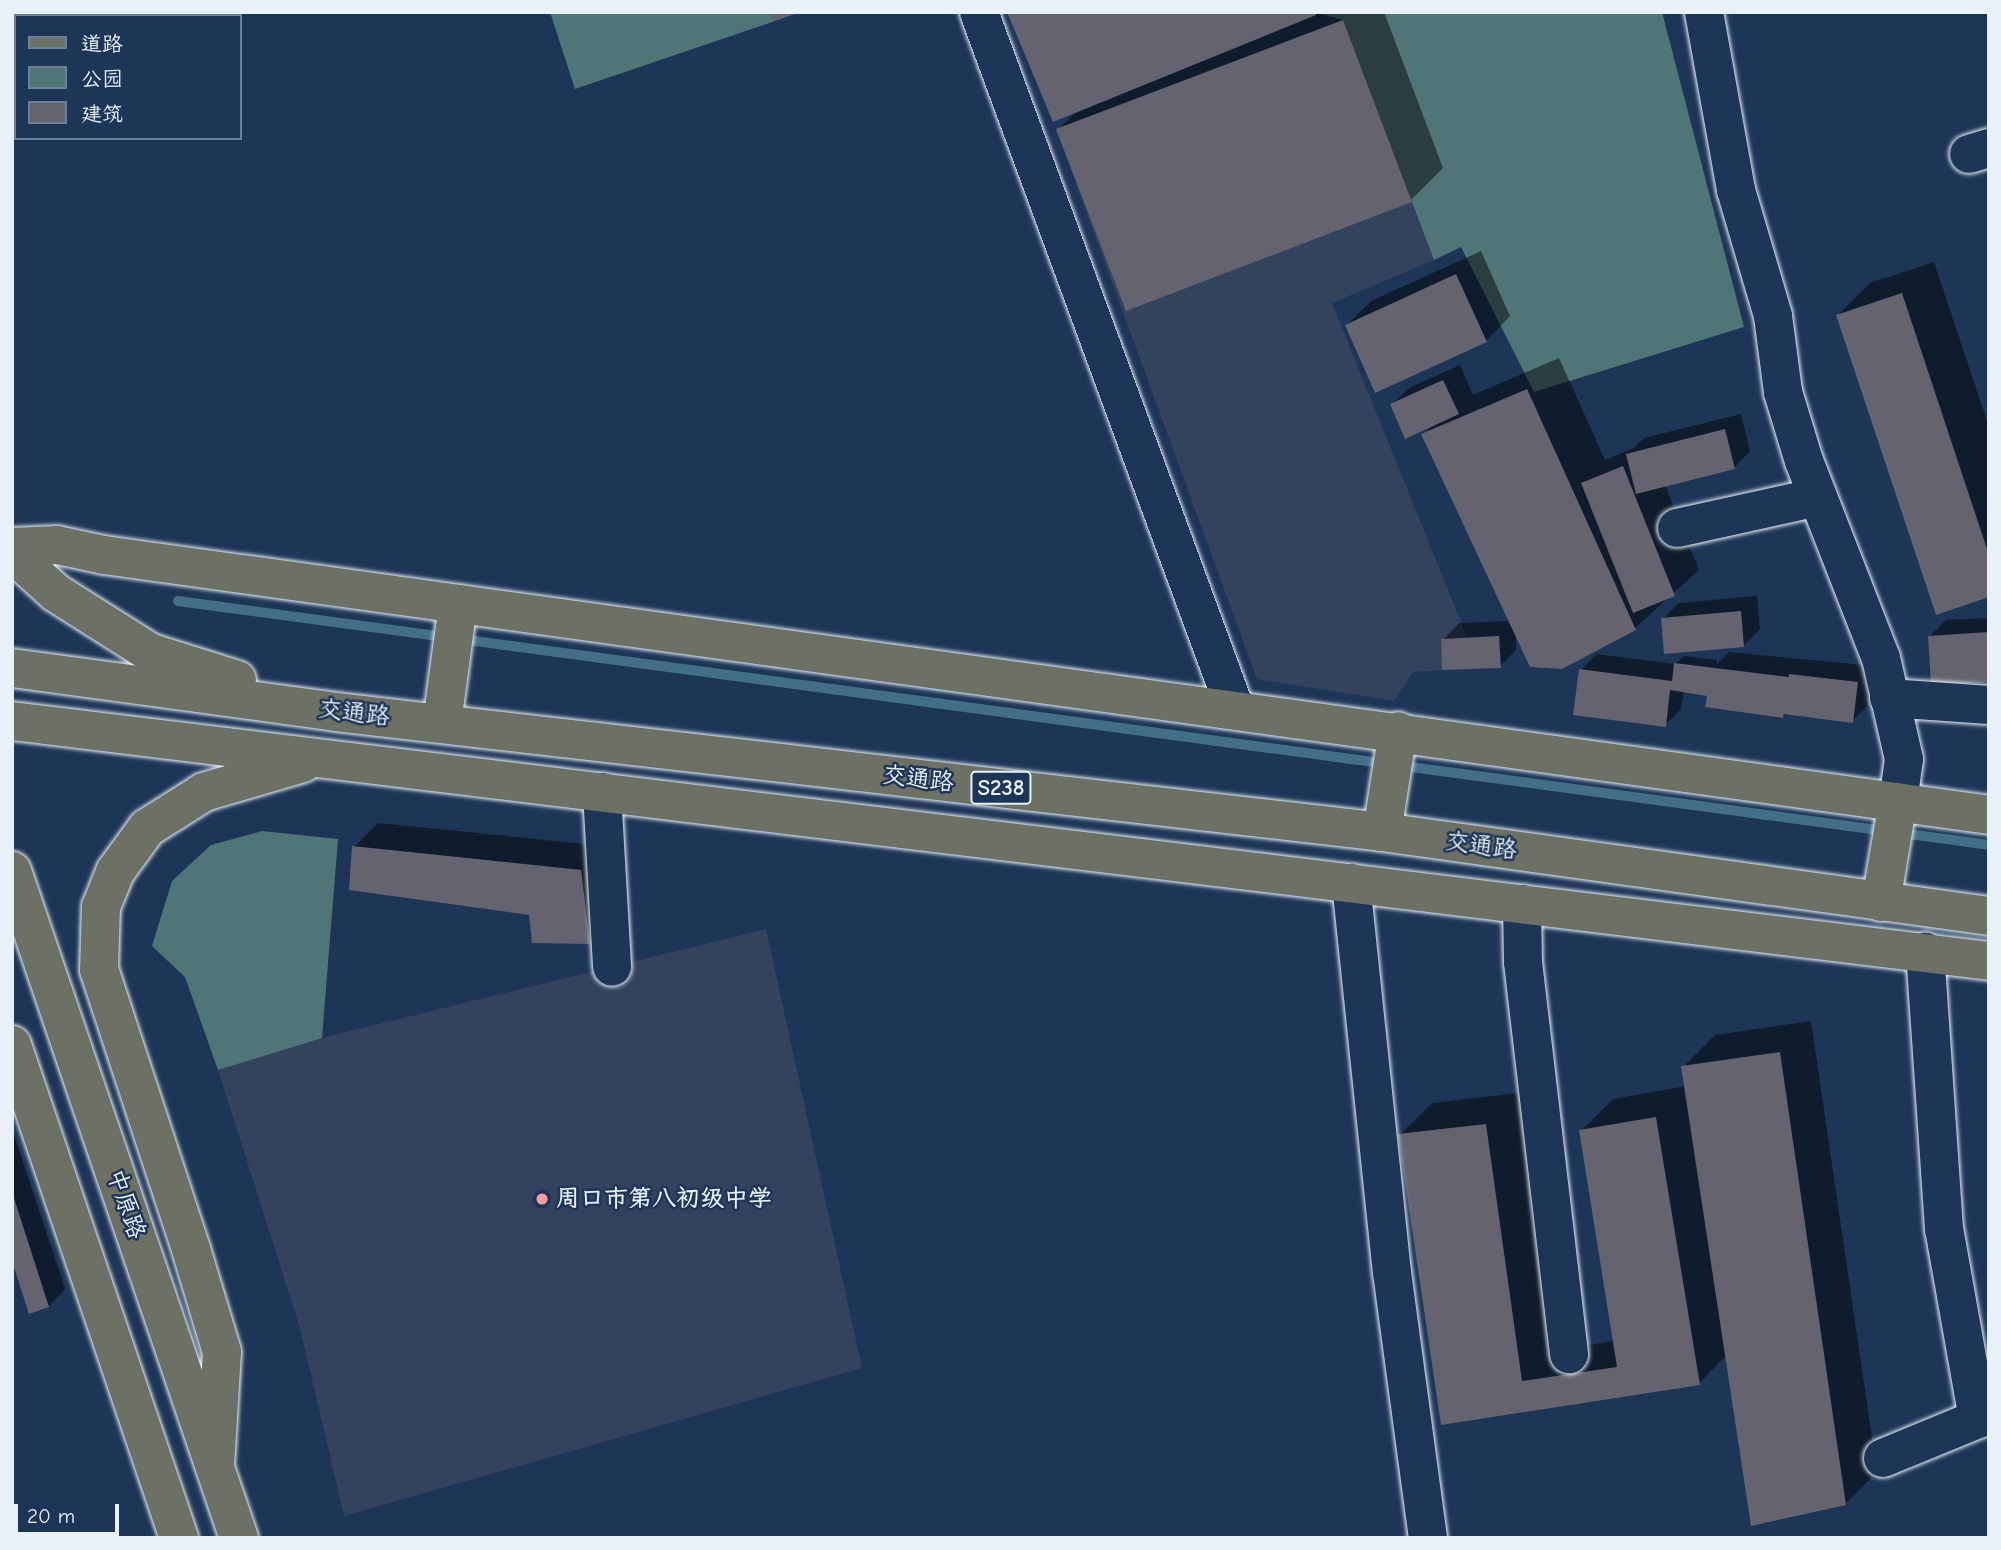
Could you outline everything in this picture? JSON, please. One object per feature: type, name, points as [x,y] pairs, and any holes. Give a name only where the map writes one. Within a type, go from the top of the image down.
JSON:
[{"type":"main road","points":[[12,547],[57,545],[104,555],[1398,731],[1989,815]]},
{"type":"main road","points":[[12,553],[56,593],[151,653],[336,712]]},
{"type":"main road","points":[[442,723],[458,604]]},
{"type":"main road","name":"交通路","points":[[12,668],[336,712],[1382,832],[1989,916]]},
{"type":"main road","name":"交通路","points":[[12,721],[1989,961]]},
{"type":"main road","points":[[1382,832],[1398,731]]},
{"type":"main road","points":[[215,1466],[222,1352],[99,970],[101,908],[115,872],[147,828],[204,792],[323,758]]},
{"type":"main road","points":[[1881,902],[1898,802]]},
{"type":"main road","name":"中原路","points":[[12,871],[239,1538]]},
{"type":"main road","points":[[12,1045],[179,1538]]},
{"type":"main road","points":[[12,1071],[36,1115]]},
{"type":"street","points":[[979,12],[1235,709]]},
{"type":"street","points":[[1704,12],[1736,190],[1773,316],[1783,392],[1818,497],[1881,658],[1904,759],[1898,802]]},
{"type":"street","points":[[1677,528],[1818,497]]},
{"type":"street","points":[[1889,698],[1989,705]]},
{"type":"street","points":[[602,792],[612,967]]},
{"type":"street","points":[[1351,883],[1392,1272],[1428,1538]]},
{"type":"street","points":[[1522,904],[1523,962],[1569,1354]]},
{"type":"street","points":[[1883,1458],[1978,1419],[1944,1229],[1925,952]]},
{"type":"shaded area","points":[[1343,20],[1434,260],[1332,303],[1467,637],[1441,639],[1442,670],[1413,672],[1394,701],[1257,679],[1056,129]]},
{"type":"shaded area","name":"周口市第八初级中学","points":[[766,929],[862,1368],[344,1516],[300,1328],[218,1070],[293,1045]]},
{"type":"green space","points":[[550,12],[771,12],[775,21],[575,89]]},
{"type":"green space","points":[[1315,12],[1662,12],[1744,327],[1534,392],[1461,247],[1434,260],[1343,20]]},
{"type":"green space","points":[[262,831],[338,839],[322,1038],[218,1070],[185,977],[152,946],[172,881],[211,845]]},
{"type":"building","points":[[771,12],[798,12],[798,13],[775,21]]},
{"type":"building","points":[[1007,12],[1315,12],[1316,15],[1053,122]]},
{"type":"building","points":[[1343,20],[1412,202],[1126,311],[1056,129]]},
{"type":"building","points":[[1456,274],[1487,342],[1375,393],[1345,325]]},
{"type":"building","points":[[1902,293],[1989,555],[1989,597],[1936,615],[1836,315]]},
{"type":"building","points":[[1443,380],[1459,414],[1405,439],[1390,404]]},
{"type":"building","points":[[1527,389],[1636,630],[1562,669],[1530,667],[1421,434]]},
{"type":"building","points":[[1725,429],[1735,469],[1636,494],[1626,454]]},
{"type":"building","points":[[1623,466],[1675,596],[1633,613],[1581,483]]},
{"type":"building","points":[[1741,611],[1744,647],[1664,654],[1661,618]]},
{"type":"building","points":[[1989,632],[1989,682],[1931,685],[1928,636]]},
{"type":"building","points":[[1499,636],[1501,668],[1442,670],[1441,639]]},
{"type":"building","points":[[1674,663],[1789,677],[1789,674],[1858,682],[1853,723],[1784,714],[1783,718],[1705,707],[1707,696],[1670,690],[1666,727],[1573,715],[1579,669],[1672,681]]},
{"type":"building","points":[[352,846],[581,870],[590,944],[532,943],[529,915],[349,890]]},
{"type":"building","points":[[1780,1052],[1846,1505],[1751,1526],[1681,1066]]},
{"type":"building","points":[[1656,1117],[1700,1385],[1441,1425],[1398,1134],[1486,1124],[1522,1381],[1617,1367],[1579,1130]]},
{"type":"building","points":[[13,1195],[49,1307],[29,1314],[12,1261]]},
{"type":"waterway","points":[[178,601],[1989,845]]},
{"type":"place","name":"周口市第八初级中学","points":[[542,1199]]}]
